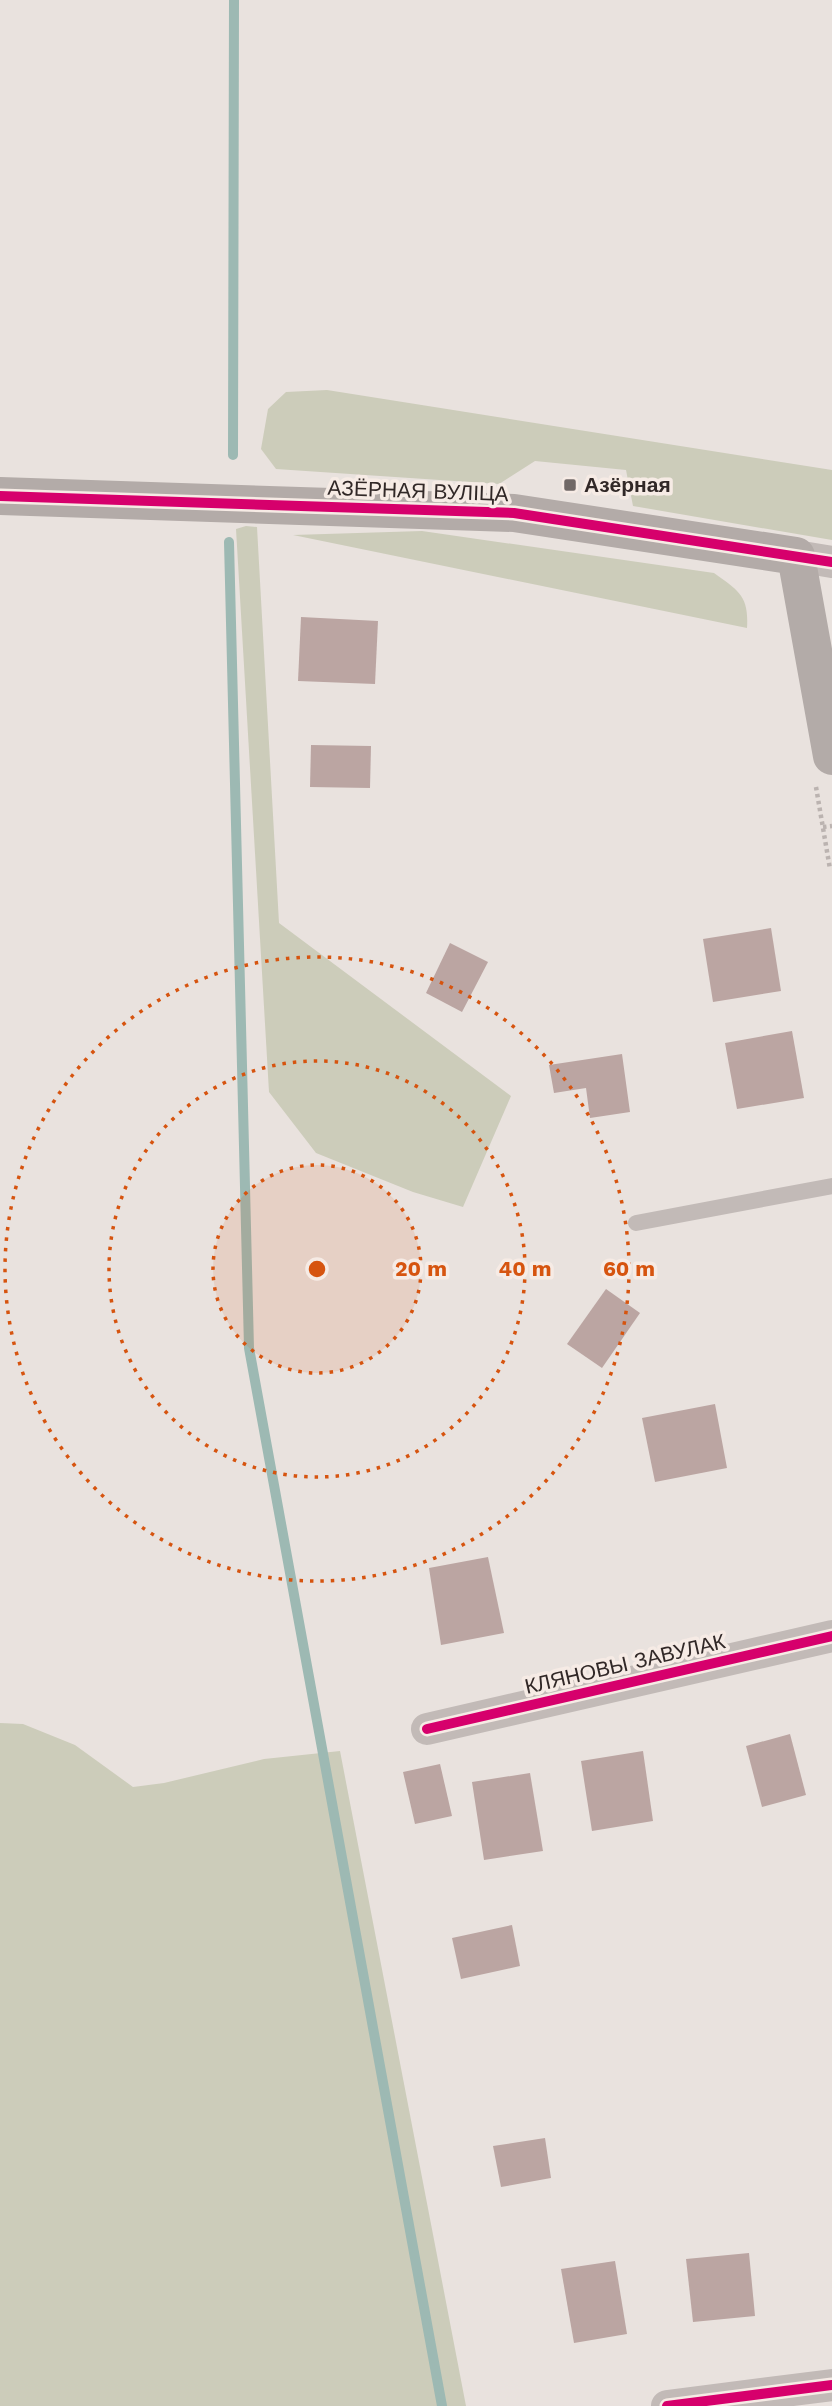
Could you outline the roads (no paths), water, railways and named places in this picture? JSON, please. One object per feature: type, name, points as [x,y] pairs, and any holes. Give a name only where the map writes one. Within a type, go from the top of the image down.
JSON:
[{"type":"street","name":"АЗЁРНАЯ ВУЛІЦА","points":[[0,496],[514,513],[814,559]]},
{"type":"street","points":[[814,559],[824,771]]},
{"type":"street","name":"КЛЯНОВЫ ЗАВУЛАК","points":[[427,1729],[832,1636]]},
{"type":"street","points":[[667,2406],[832,2385]]},
{"type":"lane","points":[[636,1223],[832,1186]]},
{"type":"waterway","points":[[233,455],[234,0]]},
{"type":"waterway","points":[[229,542],[249,1348],[442,2406]]},
{"type":"place","name":"Азёрная","points":[[570,485]]}]
